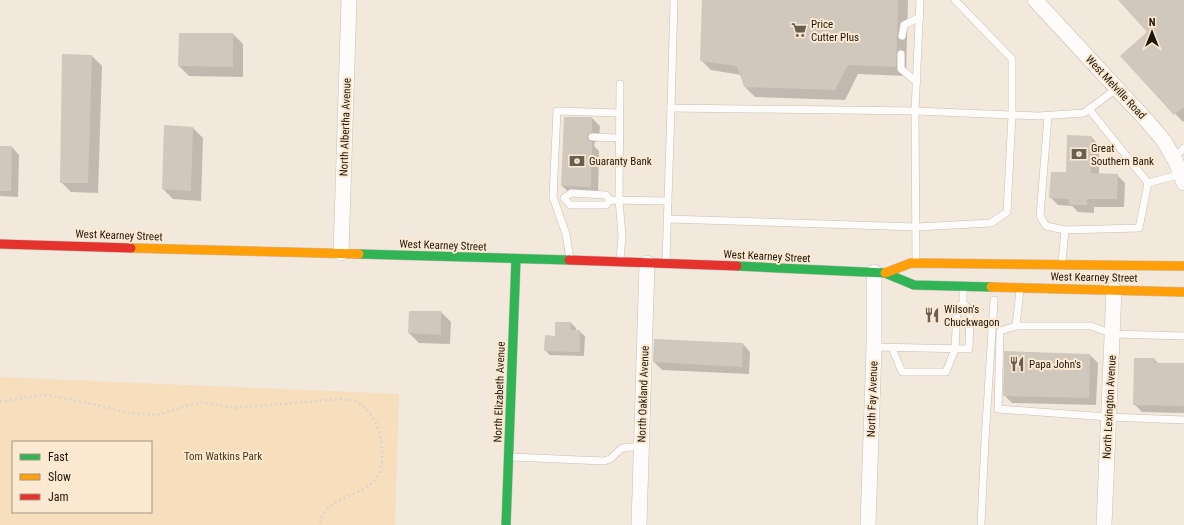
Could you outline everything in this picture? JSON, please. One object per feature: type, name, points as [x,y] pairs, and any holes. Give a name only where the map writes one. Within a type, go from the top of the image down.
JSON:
[{"type":"main road","name":"West Kearney Street","points":[[0,244],[666,263],[879,273],[914,285],[1184,292]]},
{"type":"main road","name":"North Elizabeth Avenue","points":[[506,525],[516,259]]},
{"type":"main road","name":"West Kearney Street","points":[[879,273],[911,262],[1184,266]]},
{"type":"street","name":"North Albertha Avenue","points":[[341,253],[349,0]]},
{"type":"street","name":"West Melville Road","points":[[1035,0],[1164,141],[1179,153],[1182,178]]},
{"type":"street","name":"North Oakland Avenue","points":[[639,525],[647,263]]},
{"type":"street","name":"North Fay Avenue","points":[[868,525],[874,347],[879,273]]},
{"type":"street","name":"North Lexington Avenue","points":[[1104,525],[1114,290]]},
{"type":"lane","points":[[666,263],[674,0]]},
{"type":"lane","points":[[916,263],[915,111],[920,0]]},
{"type":"lane","points":[[668,219],[916,226],[991,223],[1007,212],[1012,115],[1012,59],[956,0]]},
{"type":"lane","points":[[902,36],[904,25],[920,17]]},
{"type":"lane","points":[[902,54],[902,69],[917,82]]},
{"type":"lane","points":[[620,84],[619,200],[622,235],[620,262]]},
{"type":"lane","points":[[671,108],[915,111],[1048,116],[1084,113],[1116,88]]},
{"type":"lane","points":[[1048,116],[1040,216],[1046,226],[1065,230],[1139,228],[1148,183],[1089,109]]},
{"type":"lane","points":[[571,261],[566,234],[553,196],[560,135],[557,111],[620,113]]},
{"type":"lane","points":[[592,137],[619,138]]},
{"type":"lane","points":[[1148,183],[1182,178]]},
{"type":"lane","points":[[564,198],[571,193],[606,195],[610,200]]},
{"type":"lane","points":[[553,196],[564,198],[570,205],[606,205],[610,200]]},
{"type":"lane","points":[[610,200],[668,201]]},
{"type":"lane","points":[[1062,265],[1065,230]]},
{"type":"lane","points":[[963,304],[964,286]]},
{"type":"lane","points":[[1016,326],[1020,288]]},
{"type":"lane","points":[[981,525],[994,300]]},
{"type":"lane","points":[[874,347],[969,349],[970,309],[963,304]]},
{"type":"lane","points":[[892,348],[902,372],[946,372],[955,349],[957,308],[963,304]]},
{"type":"lane","points":[[1184,336],[1113,334],[1091,326],[1016,326],[1000,331],[998,409],[1108,417],[1184,420]]},
{"type":"lane","points":[[508,457],[604,461],[610,459],[622,448],[641,446]]},
{"type":"path","points":[[0,401],[48,395],[124,412],[150,415],[160,414],[202,402],[235,408],[340,399],[355,400],[365,408],[378,427],[382,446],[380,470],[378,476],[368,485],[329,507],[324,514],[320,525]]},
{"type":"green space","name":"Tom Watkins Park","points":[[0,377],[399,394],[395,525],[0,525]]},
{"type":"building","name":"Price Cutter Plus","points":[[702,0],[898,0],[896,67],[848,65],[835,90],[744,87],[737,66],[700,61]]},
{"type":"building","points":[[1118,0],[1184,0],[1184,107],[1174,115],[1120,56],[1147,32]]},
{"type":"building","points":[[179,33],[233,33],[233,67],[178,66]]},
{"type":"building","points":[[62,54],[92,55],[88,183],[60,183]]},
{"type":"building","name":"Guaranty Bank","points":[[564,117],[592,117],[592,132],[588,134],[587,137],[589,141],[592,142],[591,187],[561,186]]},
{"type":"building","points":[[164,125],[193,127],[191,191],[162,189]]},
{"type":"building","name":"Great Southern Bank","points":[[1067,135],[1092,136],[1091,173],[1118,174],[1117,199],[1087,199],[1087,205],[1069,205],[1069,199],[1049,198],[1051,172],[1066,172]]},
{"type":"building","points":[[0,146],[12,146],[11,191],[0,191]]},
{"type":"building","points":[[409,311],[441,311],[441,335],[408,333]]},
{"type":"building","points":[[555,322],[571,322],[571,330],[580,330],[580,352],[544,351],[545,335],[555,336]]},
{"type":"building","points":[[654,339],[743,343],[742,367],[653,362]]},
{"type":"building","points":[[1004,351],[1090,354],[1089,398],[1003,396]]},
{"type":"building","points":[[1134,358],[1155,358],[1154,363],[1184,363],[1184,406],[1133,405]]},
{"type":"traffic: fast","points":[[359,254],[569,260]]},
{"type":"traffic: fast","points":[[506,525],[516,259]]},
{"type":"traffic: fast","points":[[737,266],[885,273],[914,285],[991,287]]},
{"type":"traffic: slow","points":[[131,248],[359,254]]},
{"type":"traffic: slow","points":[[885,273],[911,263],[1184,266]]},
{"type":"traffic: slow","points":[[991,287],[1184,292]]},
{"type":"traffic: jam","points":[[0,244],[131,248]]},
{"type":"traffic: jam","points":[[569,260],[737,266]]},
{"type":"place","name":"Price Cutter Plus","points":[[799,30]]},
{"type":"place","name":"Great Southern Bank","points":[[1079,154]]},
{"type":"place","name":"Guaranty Bank","points":[[577,161]]},
{"type":"place","name":"Wilson's Chuckwagon","points":[[932,315]]},
{"type":"place","name":"Papa John's","points":[[1017,364]]}]
